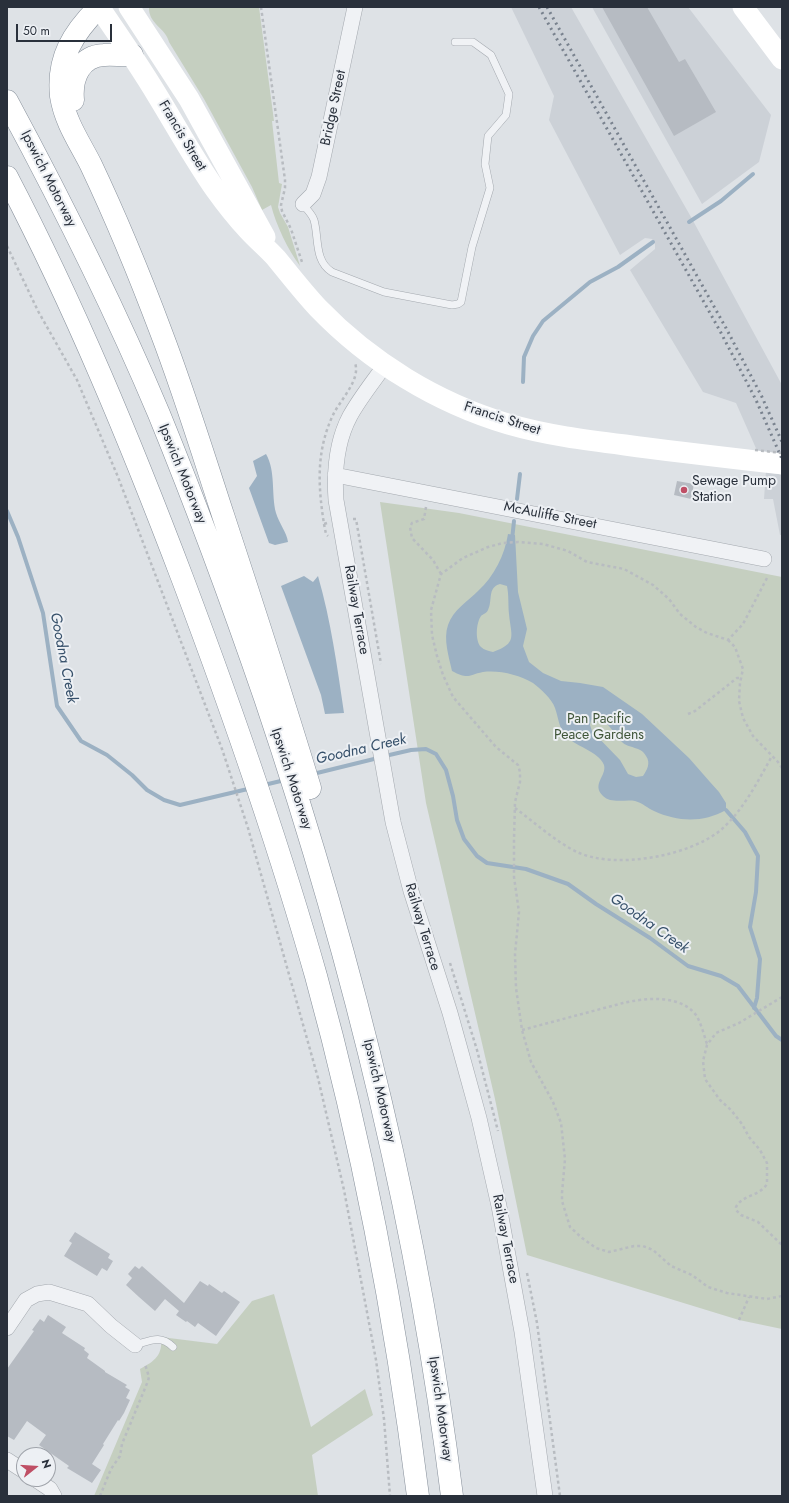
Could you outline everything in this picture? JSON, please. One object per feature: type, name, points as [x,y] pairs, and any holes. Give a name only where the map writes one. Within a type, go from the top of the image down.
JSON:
[{"type":"highway","points":[[99,7],[85,21],[73,37],[64,57],[61,77],[62,97],[66,116],[90,164],[137,270],[162,333],[198,440],[286,736]]},
{"type":"highway","points":[[90,164],[73,104],[72,92],[76,72],[84,61],[96,56],[132,55]]},
{"type":"highway","name":"Ipswich Motorway","points":[[7,101],[46,172],[122,330],[192,496],[224,583],[286,736],[309,809],[313,847],[353,987],[386,1118],[423,1298],[452,1496]]},
{"type":"highway","points":[[7,177],[63,290],[110,399],[166,536],[220,680],[232,747],[268,821],[315,976],[355,1133],[375,1225],[392,1317],[418,1496]]},
{"type":"main road","name":"Francis Street","points":[[99,7],[132,55],[215,189],[248,230],[275,257],[319,309],[356,343],[385,365],[421,387],[455,404],[492,419],[523,428],[586,440],[664,451],[754,453],[782,464]]},
{"type":"main road","points":[[743,7],[782,59]]},
{"type":"main road","name":"Francis Street","points":[[135,10],[189,98],[256,218],[275,257]]},
{"type":"street","name":"Bridge Street","points":[[303,204],[312,194],[319,177],[355,7]]},
{"type":"street","name":"Railway Terrace","points":[[385,365],[347,422],[339,447],[335,475],[336,500],[393,822],[410,891],[450,1013],[479,1118],[500,1206],[522,1332],[545,1496]]},
{"type":"street","name":"McAuliffe Street","points":[[335,475],[764,559]]},
{"type":"street","points":[[7,1328],[26,1300],[37,1294],[49,1292],[88,1304],[111,1326],[135,1345]]},
{"type":"street","points":[[7,1460],[16,1466]]},
{"type":"street","points":[[47,1487],[54,1496]]},
{"type":"lane","points":[[303,204],[313,218],[320,259],[332,272],[384,292],[452,305],[461,302],[472,247],[490,188],[485,164],[488,136],[506,116],[509,94],[491,54],[473,42],[455,42]]},
{"type":"lane","points":[[135,1345],[158,1339],[168,1342],[173,1347]]},
{"type":"path","points":[[260,7],[285,180],[285,188],[281,205],[282,211],[291,229],[304,268]]},
{"type":"path","points":[[7,246],[44,322],[77,380],[232,747],[248,828],[318,1078],[344,1190],[376,1360],[384,1419],[390,1496]]},
{"type":"path","points":[[754,453],[782,453]]},
{"type":"path","points":[[415,490],[424,519],[412,523],[410,532],[412,538],[433,560],[441,574]]},
{"type":"path","points":[[351,520],[356,518],[381,666]]},
{"type":"path","points":[[782,768],[753,736],[743,718],[739,701],[743,669],[734,647],[728,640],[707,634],[696,627],[680,614],[669,599],[653,585],[624,569],[587,562],[568,551],[543,544],[518,542],[503,543],[488,547],[463,558],[441,574],[431,610],[432,635],[437,656],[453,697],[496,747],[519,769],[520,782],[515,807],[514,860],[514,877],[519,912],[514,966],[516,988],[522,1030],[531,1062],[553,1102],[561,1123],[566,1160],[562,1193],[564,1208],[570,1227],[596,1248],[609,1252],[634,1246],[643,1246],[653,1250],[671,1266],[692,1275],[708,1287],[727,1293],[749,1297],[767,1299],[782,1296]]},
{"type":"path","points":[[728,640],[743,624],[767,578]]},
{"type":"path","points":[[688,714],[737,678],[742,678]]},
{"type":"path","points":[[515,807],[559,840],[578,852],[603,859],[628,860],[674,853],[700,842],[722,829],[738,811],[755,787],[772,756]]},
{"type":"path","points":[[782,997],[768,1007],[739,1023],[716,1033],[707,1045],[703,1061],[705,1078],[720,1100],[731,1110],[742,1124],[767,1163],[768,1184],[762,1190],[740,1201],[736,1207],[736,1210],[741,1215],[758,1222],[782,1245]]},
{"type":"path","points":[[522,1030],[629,1002],[662,999],[683,1005],[692,1011],[699,1022],[707,1045]]},
{"type":"path","points":[[739,1320],[749,1297]]},
{"type":"path","points":[[100,1496],[111,1469],[120,1456],[122,1444],[148,1381],[149,1377],[145,1364]]},
{"type":"shaded area","points":[[511,7],[571,7],[691,217],[782,385],[782,535],[780,535],[773,499],[764,499],[766,471],[736,403],[703,392],[630,270],[655,249],[655,244],[652,239],[645,238],[620,255],[549,120],[554,96]]},
{"type":"shaded area","points":[[592,7],[688,7],[771,115],[759,162],[702,204]]},
{"type":"green space","points":[[149,7],[259,7],[274,121],[272,121],[279,183],[282,184],[278,207],[288,227],[300,266],[283,237],[271,205],[262,210],[252,187],[204,99],[167,37],[151,18]]},
{"type":"green space","name":"Pan Pacific Peace Gardens","points":[[380,502],[459,513],[782,577],[782,1329],[739,1320],[527,1255],[495,1099],[426,803]]},
{"type":"green space","points":[[274,1294],[311,1427],[365,1389],[373,1415],[312,1455],[318,1496],[94,1496],[142,1382],[140,1369],[157,1357],[161,1348],[161,1337],[217,1344],[252,1301]]},
{"type":"water","points":[[266,454],[271,468],[276,513],[288,542],[275,545],[269,543],[249,488],[257,476],[253,461]]},
{"type":"water","points":[[508,534],[515,535],[518,592],[527,629],[523,646],[529,662],[543,673],[561,681],[603,687],[642,714],[689,758],[719,792],[726,803],[726,810],[708,817],[690,820],[663,815],[635,801],[614,801],[606,798],[600,792],[599,788],[604,769],[604,765],[601,760],[592,752],[573,742],[564,734],[554,705],[546,694],[536,685],[522,678],[503,672],[483,672],[465,676],[452,671],[446,642],[450,620],[457,610],[489,579],[498,565],[507,542]],"holes":[[[500,584],[507,586],[511,638],[510,642],[501,649],[493,652],[484,649],[479,644],[477,627],[479,619],[488,610],[493,588]],[[595,717],[603,720],[622,742],[644,753],[648,764],[643,776],[636,777],[628,774],[620,760],[592,731],[590,725],[591,720]]]},
{"type":"water","points":[[304,576],[313,582],[318,576],[323,593],[344,713],[325,714],[321,695],[281,586]]},
{"type":"building","points":[[602,7],[647,7],[679,62],[685,59],[716,112],[674,136]]},
{"type":"building","name":"Sewage Pump Station","points":[[677,481],[694,484],[691,499],[674,495]]},
{"type":"building","points":[[75,1232],[110,1254],[108,1258],[113,1261],[107,1271],[102,1268],[97,1276],[64,1256],[72,1243],[69,1241]]},
{"type":"building","points":[[135,1266],[139,1269],[142,1266],[184,1303],[200,1281],[208,1286],[209,1284],[222,1293],[224,1291],[240,1302],[216,1336],[198,1323],[195,1327],[176,1315],[179,1311],[165,1299],[155,1311],[126,1285],[132,1278],[128,1274]]},
{"type":"building","points":[[48,1315],[66,1327],[62,1333],[85,1348],[84,1350],[89,1354],[87,1358],[105,1372],[127,1385],[125,1387],[130,1390],[126,1398],[130,1400],[124,1413],[119,1421],[118,1420],[92,1464],[101,1470],[92,1483],[67,1468],[69,1466],[56,1457],[56,1447],[42,1447],[39,1445],[46,1435],[27,1421],[14,1440],[7,1436],[7,1369],[34,1331],[32,1330],[40,1319],[44,1322]]},
{"type":"waterway","points":[[689,222],[721,201],[753,174]]},
{"type":"waterway","points":[[523,382],[524,357],[533,336],[543,321],[590,282],[618,267],[653,242]]},
{"type":"waterway","points":[[517,499],[520,474]]},
{"type":"waterway","name":"Goodna Creek","points":[[7,511],[18,537],[43,613],[57,706],[81,741],[107,755],[132,775],[147,790],[164,800],[180,805],[252,788]]},
{"type":"waterway","points":[[512,540],[514,521]]},
{"type":"waterway","name":"Goodna Creek","points":[[385,756],[411,750],[426,749],[436,754],[446,770],[453,796],[457,820],[464,839],[477,856],[487,863],[526,869],[568,884],[596,904],[650,938],[688,966],[721,976],[738,986],[776,1036],[782,1040]]},
{"type":"waterway","name":"Goodna Creek","points":[[313,774],[378,758]]},
{"type":"waterway","name":"Goodna Creek","points":[[264,785],[285,780]]},
{"type":"waterway","points":[[726,810],[745,832],[758,856],[756,892],[750,927],[760,959],[757,998],[754,1008]]},
{"type":"railway","points":[[539,7],[720,331],[756,400],[782,459]]},
{"type":"railway","points":[[547,7],[726,328],[762,397],[782,442]]},
{"type":"place","name":"Sewage Pump Station","points":[[684,490]]}]
